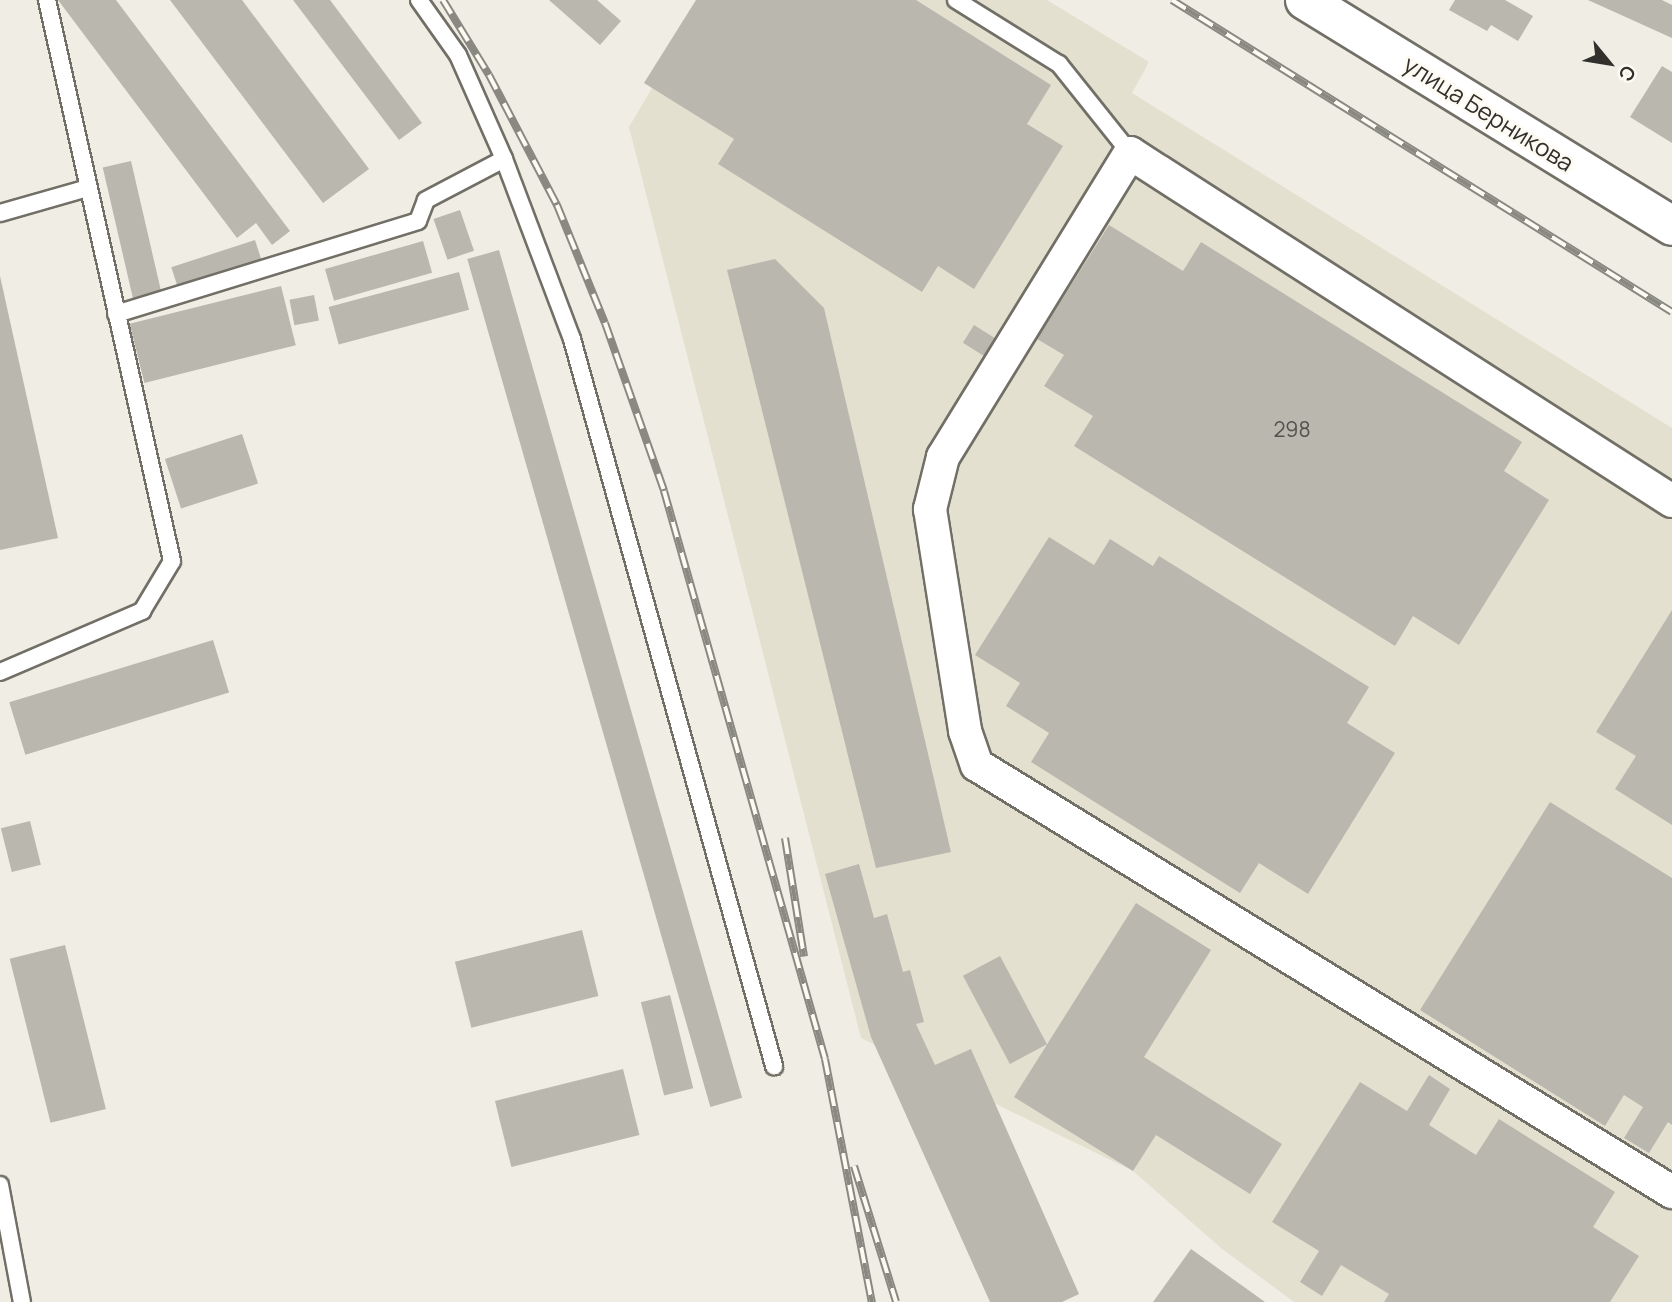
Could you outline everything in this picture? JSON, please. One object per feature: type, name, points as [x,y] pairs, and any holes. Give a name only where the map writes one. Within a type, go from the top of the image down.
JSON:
[{"type":"main road","name":"улица Берникова","points":[[1305,0],[1672,226]]},
{"type":"street","points":[[1672,501],[1130,153],[943,457],[930,509],[965,731],[977,765],[1672,1192]]},
{"type":"lane","points":[[0,672],[142,611],[172,561],[47,0]]},
{"type":"lane","points":[[419,0],[458,55],[504,159],[572,339],[774,1066]]},
{"type":"lane","points":[[956,0],[1059,64],[1130,153]]},
{"type":"lane","points":[[116,314],[418,221],[426,200],[504,159]]},
{"type":"lane","points":[[0,213],[89,188]]},
{"type":"lane","points":[[0,1185],[22,1302]]},
{"type":"shaded area","points":[[704,0],[1047,0],[1149,62],[1132,93],[1672,428],[1672,1302],[1294,1302],[1221,1248],[1133,1171],[861,1038],[629,127]]},
{"type":"building","points":[[58,0],[116,0],[290,231],[272,245],[256,223],[237,238]]},
{"type":"building","points":[[170,0],[242,0],[369,169],[323,203]]},
{"type":"building","points":[[293,0],[330,0],[422,123],[399,140]]},
{"type":"building","points":[[549,0],[597,0],[621,21],[600,45]]},
{"type":"building","points":[[696,0],[916,0],[1051,85],[1027,124],[1063,146],[974,289],[938,266],[922,292],[718,164],[734,139],[644,83]]},
{"type":"building","points":[[1455,0],[1505,0],[1533,16],[1518,41],[1491,25],[1487,31],[1449,10]]},
{"type":"building","points":[[1588,0],[1662,0],[1672,5],[1672,38]]},
{"type":"building","points":[[1662,66],[1672,72],[1672,143],[1630,117]]},
{"type":"building","points":[[131,161],[161,292],[133,298],[103,168]]},
{"type":"building","points":[[460,210],[474,251],[448,260],[434,219]]},
{"type":"building","points":[[1109,225],[1183,271],[1201,242],[1522,442],[1504,471],[1549,500],[1459,645],[1413,616],[1395,646],[1074,446],[1093,416],[1044,386],[1064,355],[1037,339]]},
{"type":"building","points":[[255,240],[263,265],[179,292],[171,267]]},
{"type":"building","points":[[423,241],[432,273],[334,301],[325,269]]},
{"type":"building","points":[[499,250],[742,1098],[710,1107],[467,259]]},
{"type":"building","points":[[775,259],[824,308],[951,852],[876,868],[727,270]]},
{"type":"building","points":[[459,272],[469,310],[339,345],[329,307]]},
{"type":"building","points":[[0,276],[58,538],[0,550]]},
{"type":"building","points":[[281,286],[296,345],[144,383],[130,324]]},
{"type":"building","points":[[314,295],[319,321],[294,325],[289,300]]},
{"type":"building","points":[[974,325],[1006,345],[995,363],[963,343]]},
{"type":"building","points":[[242,434],[258,483],[181,508],[165,459]]},
{"type":"building","points":[[1049,537],[1094,565],[1110,539],[1153,566],[1159,556],[1369,687],[1347,723],[1395,753],[1308,894],[1259,863],[1240,893],[1031,762],[1049,733],[1006,706],[1020,683],[975,655]]},
{"type":"building","points":[[1672,610],[1672,825],[1615,789],[1636,756],[1596,732]]},
{"type":"building","points":[[213,640],[229,693],[25,755],[9,702]]},
{"type":"building","points":[[1550,802],[1672,878],[1672,1125],[1668,1122],[1649,1153],[1624,1138],[1643,1107],[1624,1095],[1605,1126],[1420,1010]]},
{"type":"building","points":[[30,821],[41,865],[12,872],[1,828]]},
{"type":"building","points":[[859,864],[874,918],[887,914],[903,972],[910,970],[924,1022],[916,1024],[935,1065],[971,1049],[1079,1294],[1062,1302],[990,1302],[871,1037],[825,874]]},
{"type":"building","points":[[1136,903],[1211,950],[1144,1057],[1282,1144],[1250,1194],[1156,1135],[1133,1171],[1014,1097]]},
{"type":"building","points":[[582,930],[598,996],[471,1028],[455,962]]},
{"type":"building","points":[[65,945],[106,1109],[51,1123],[10,959]]},
{"type":"building","points":[[1000,956],[1047,1044],[1010,1064],[963,976]]},
{"type":"building","points":[[670,995],[693,1088],[664,1095],[641,1002]]},
{"type":"building","points":[[623,1069],[639,1135],[511,1167],[495,1101]]},
{"type":"building","points":[[1429,1075],[1450,1089],[1429,1125],[1476,1155],[1499,1119],[1615,1192],[1593,1227],[1639,1256],[1610,1302],[1384,1302],[1389,1294],[1341,1265],[1322,1296],[1300,1282],[1319,1251],[1272,1222],[1360,1082],[1407,1111]]},
{"type":"building","points":[[1191,1249],[1265,1302],[1153,1302]]},
{"type":"railway","points":[[443,0],[489,75],[557,205],[605,323],[664,491],[825,1059],[872,1302]]},
{"type":"railway","points":[[1172,0],[1672,312]]},
{"type":"railway","points":[[785,838],[804,956]]},
{"type":"railway","points":[[854,1166],[896,1302]]}]
